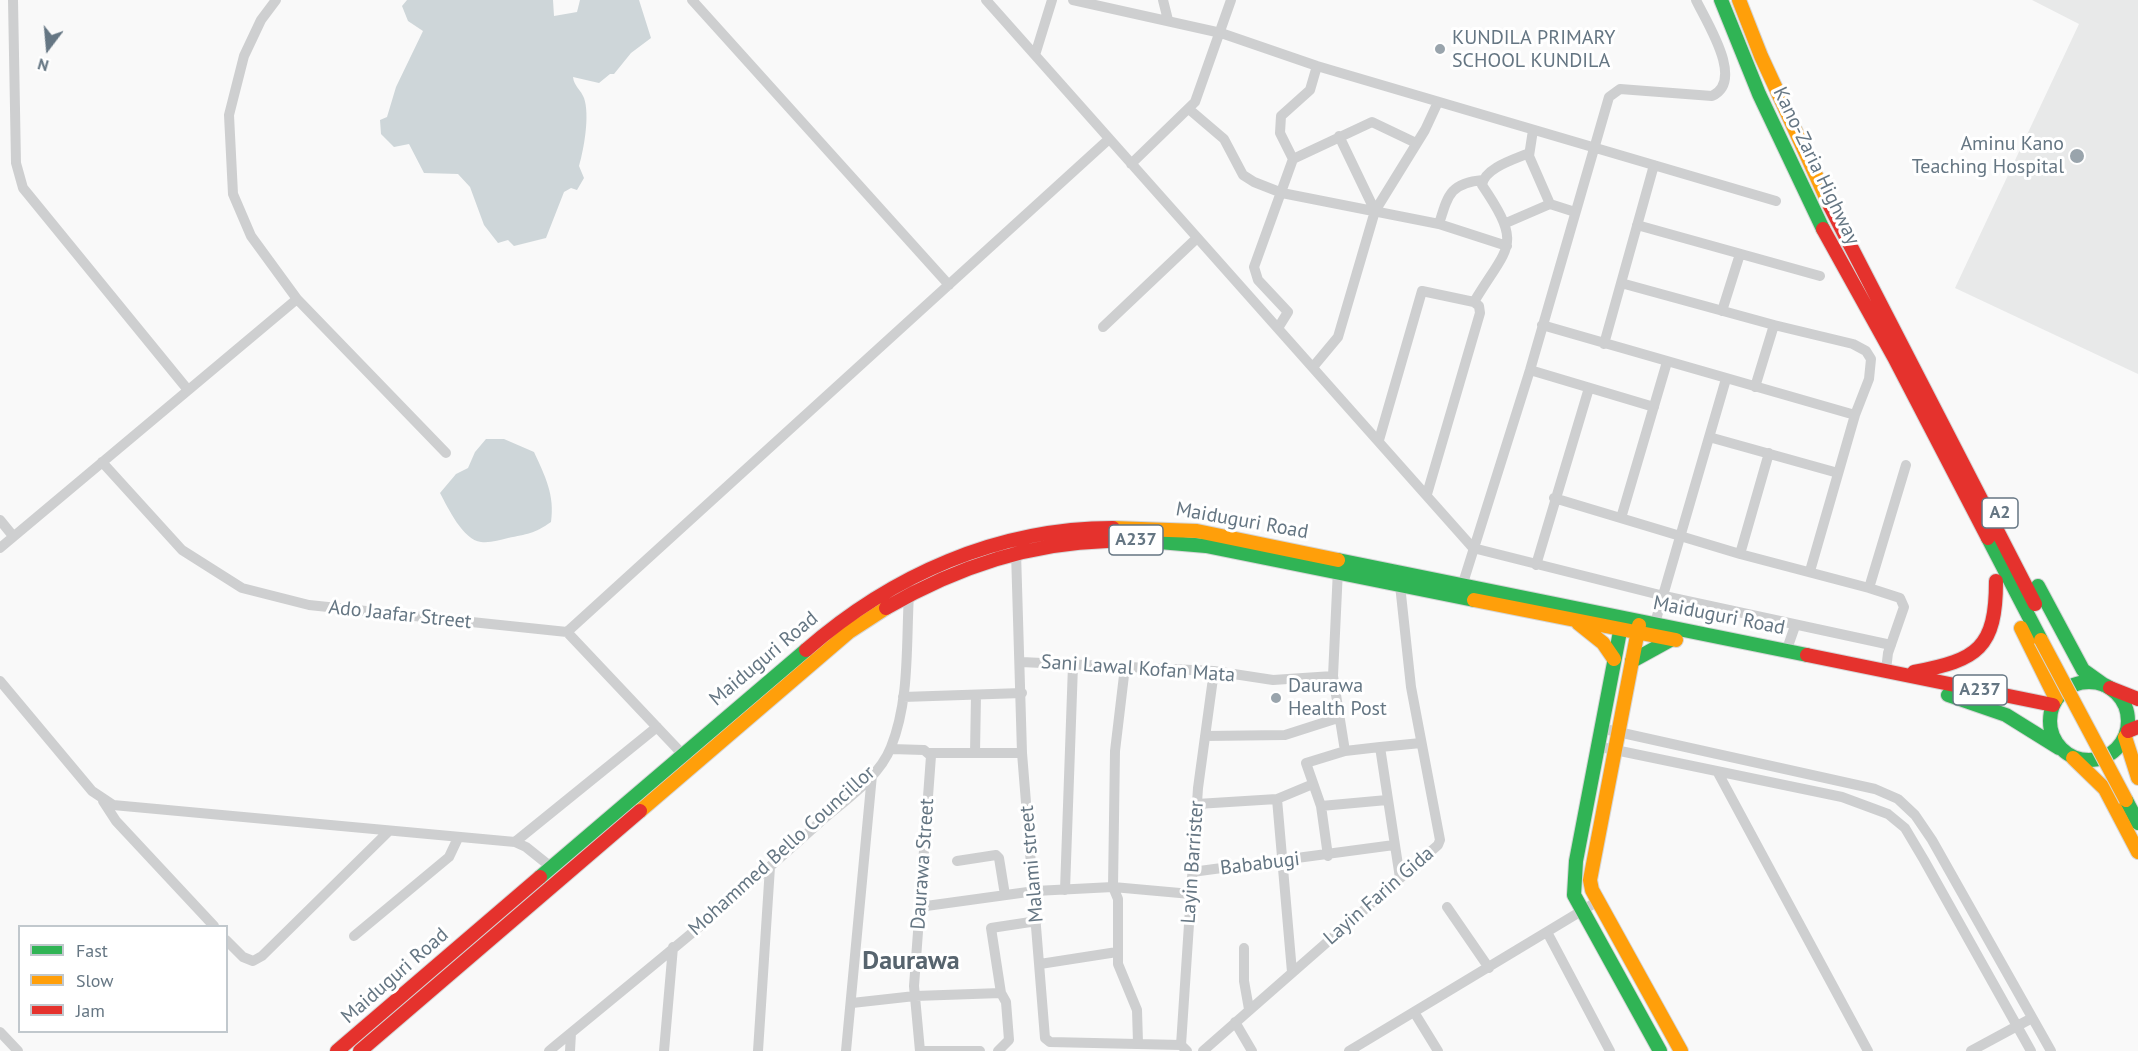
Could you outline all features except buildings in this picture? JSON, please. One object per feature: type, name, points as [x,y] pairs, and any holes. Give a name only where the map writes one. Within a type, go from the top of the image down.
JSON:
[{"type":"main road","name":"Kano-Zaria Highway","points":[[1721,0],[1794,172],[1829,242],[1896,348],[1921,360],[2076,658],[2083,670],[2107,687]]},
{"type":"main road","name":"Kano-Zaria Highway","points":[[1739,0],[1761,56],[1896,348]]},
{"type":"main road","name":"Kano-Zaria Highway","points":[[1896,348],[1886,362],[1910,416],[1996,581],[2055,702]]},
{"type":"main road","name":"A2","points":[[1896,348],[2046,638],[2133,798],[2138,823]]},
{"type":"main road","name":"Maiduguri Road","points":[[360,1051],[688,760],[812,642],[861,605],[937,563],[992,544],[1053,530],[1086,526],[1140,526],[1197,531],[1463,583],[1639,626],[1672,639],[1969,700],[2008,714],[2059,748]]},
{"type":"main road","name":"Maiduguri Road","points":[[337,1051],[551,867],[830,647],[875,614],[909,594],[970,567],[1016,552],[1094,541],[1155,541],[1209,547],[1571,618],[1622,622]]},
{"type":"main road","points":[[1907,674],[1963,661],[1981,647],[1993,627],[1996,615],[1996,581]]},
{"type":"main road","points":[[1571,618],[1591,631],[1614,659]]},
{"type":"main road","points":[[1622,622],[1596,746],[1574,876],[1574,895],[1660,1051]]},
{"type":"main road","name":"Maiduguri Road","points":[[1639,626],[1655,623],[2055,702]]},
{"type":"main road","points":[[1639,626],[1590,880],[1598,901],[1681,1051]]},
{"type":"main road","points":[[1632,661],[1672,639]]},
{"type":"main road","points":[[2138,699],[2107,687],[2083,682],[2064,691],[2055,702],[2049,726],[2059,748],[2072,757],[2105,789],[2138,852]]},
{"type":"main road","points":[[2107,687],[2126,706],[2138,778]]},
{"type":"main road","points":[[2072,757],[2084,761],[2109,756],[2130,732]]},
{"type":"street","points":[[13,0],[16,163],[23,188],[188,390]]},
{"type":"street","points":[[276,0],[261,20],[244,56],[229,115],[233,194],[251,237],[297,299],[446,453]]},
{"type":"street","points":[[692,0],[949,285]]},
{"type":"street","points":[[986,0],[1473,548],[1664,596],[1891,645]]},
{"type":"street","points":[[1035,55],[1052,0]]},
{"type":"street","points":[[1073,0],[1221,33],[1317,66],[1776,201]]},
{"type":"street","points":[[1163,0],[1168,20]]},
{"type":"street","points":[[1131,164],[1190,110],[1199,95],[1230,0]]},
{"type":"street","points":[[1463,583],[1530,370],[1609,97],[1613,91],[1620,89],[1706,96],[1721,92],[1726,75],[1721,52],[1696,0]]},
{"type":"street","points":[[1278,328],[1288,312],[1258,280],[1254,267],[1293,159],[1280,133],[1281,116],[1310,90],[1317,66]]},
{"type":"street","points":[[1313,367],[1338,337],[1375,211],[1438,102]]},
{"type":"street","points":[[1190,110],[1224,139],[1244,175],[1282,193],[1439,224],[1507,246]]},
{"type":"street","points":[[1293,159],[1372,122],[1416,143]]},
{"type":"street","points":[[1533,130],[1529,153],[1550,204]]},
{"type":"street","points":[[1339,136],[1375,211]]},
{"type":"street","points":[[688,760],[567,633],[1109,139]]},
{"type":"street","points":[[1474,302],[1502,261],[1507,246],[1506,223],[1482,185],[1483,180],[1490,172],[1529,153]]},
{"type":"street","points":[[1604,345],[1654,165]]},
{"type":"street","points":[[1439,224],[1447,196],[1456,187],[1467,182],[1483,180]]},
{"type":"street","points":[[1506,223],[1550,204],[1575,212]]},
{"type":"street","points":[[1637,225],[1820,276]]},
{"type":"street","points":[[1103,327],[1197,238]]},
{"type":"street","points":[[1722,311],[1740,254]]},
{"type":"street","points":[[1621,283],[1774,326],[1853,344],[1866,351],[1871,359],[1869,379],[1855,415],[1810,572]]},
{"type":"street","points":[[1379,440],[1422,291],[1474,302],[1479,306],[1480,313],[1427,494]]},
{"type":"street","points":[[0,548],[297,299]]},
{"type":"street","points":[[1542,325],[1604,345],[1855,415]]},
{"type":"street","points":[[1755,387],[1774,326]]},
{"type":"street","points":[[1621,518],[1667,362]]},
{"type":"street","points":[[1530,370],[1654,407]]},
{"type":"street","points":[[1655,623],[1726,379]]},
{"type":"street","points":[[1536,565],[1588,388]]},
{"type":"street","points":[[1709,437],[1838,473]]},
{"type":"street","points":[[1740,554],[1769,453]]},
{"type":"street","name":"Ado Jaafar Street","points":[[102,462],[182,550],[242,588],[309,605],[567,633]]},
{"type":"street","points":[[1869,588],[1906,465]]},
{"type":"street","points":[[1554,498],[1740,554],[1900,598],[1904,603],[1886,670]]},
{"type":"street","points":[[0,520],[14,536]]},
{"type":"street","name":"Malami street","points":[[1016,552],[1022,753],[1047,1041],[1138,1043],[1184,1048]]},
{"type":"street","points":[[1338,558],[1333,676],[1345,751]]},
{"type":"street","name":"Layin Farin Gida","points":[[1203,1051],[1438,845],[1440,840],[1411,687],[1400,585]]},
{"type":"street","name":"Mohammed Bello Councillor","points":[[549,1051],[770,867],[872,776],[891,749],[903,697],[909,594]]},
{"type":"street","points":[[1787,649],[1795,626]]},
{"type":"street","name":"Sani Lawal Kofan Mata","points":[[1021,662],[1214,671],[1273,680],[1333,676]]},
{"type":"street","points":[[1065,890],[1073,665]]},
{"type":"street","points":[[1125,667],[1115,751],[1113,887],[1118,899],[1117,952],[1122,977],[1137,1010],[1138,1043]]},
{"type":"street","name":"Layin Barrister","points":[[1184,1048],[1197,804],[1214,671]]},
{"type":"street","points":[[0,681],[102,800],[117,821],[212,925]]},
{"type":"street","points":[[903,697],[1022,693]]},
{"type":"street","points":[[975,753],[976,695]]},
{"type":"street","points":[[1205,736],[1285,735],[1338,718]]},
{"type":"street","points":[[515,842],[657,727]]},
{"type":"street","points":[[1600,728],[1849,782],[1898,799],[1915,814],[1932,840],[2051,1051]]},
{"type":"street","points":[[1328,856],[1321,806],[1306,765],[1308,761],[1345,751],[1421,743]]},
{"type":"street","points":[[1596,746],[1842,797],[1888,813],[1905,828],[2031,1051]]},
{"type":"street","points":[[1380,747],[1400,878]]},
{"type":"street","points":[[891,749],[930,753],[1022,753]]},
{"type":"street","name":"Daurawa Street","points":[[920,1051],[915,996],[930,753]]},
{"type":"street","points":[[1717,771],[1868,1051]]},
{"type":"street","points":[[846,1051],[872,776]]},
{"type":"street","points":[[1197,804],[1277,799],[1313,784]]},
{"type":"street","points":[[1277,799],[1292,972]]},
{"type":"street","points":[[1888,813],[1898,799]]},
{"type":"street","points":[[102,800],[113,805],[515,842],[526,847],[551,867]]},
{"type":"street","points":[[1321,806],[1387,800]]},
{"type":"street","points":[[228,942],[248,960],[253,961],[262,956],[389,831]]},
{"type":"street","points":[[354,936],[449,857],[458,838]]},
{"type":"street","name":"Bababugi","points":[[1192,872],[1328,856],[1394,845]]},
{"type":"street","points":[[957,861],[996,855],[999,858],[1005,895]]},
{"type":"street","points":[[758,1051],[770,867]]},
{"type":"street","points":[[919,907],[1035,891],[1113,887],[1191,894]]},
{"type":"street","points":[[1349,1051],[1598,901]]},
{"type":"street","points":[[1447,907],[1489,968]]},
{"type":"street","points":[[998,1051],[1009,1040],[1006,1002],[1001,993],[991,927],[1037,921]]},
{"type":"street","points":[[1547,932],[1610,1051]]},
{"type":"street","points":[[664,1051],[673,947]]},
{"type":"street","points":[[1244,948],[1244,981],[1249,1009]]},
{"type":"street","points":[[1040,964],[1117,952]]},
{"type":"street","points":[[852,1003],[915,996],[1001,993]]},
{"type":"street","points":[[1414,1012],[1438,1051]]},
{"type":"street","points":[[1971,1051],[2032,1018]]},
{"type":"street","points":[[1236,1022],[1252,1051]]},
{"type":"street","points":[[0,1032],[18,1051]]},
{"type":"street","points":[[570,1051],[571,1032]]},
{"type":"street","points":[[920,1051],[980,1051]]},
{"type":"shaded area","points":[[407,0],[553,0],[554,16],[577,12],[580,0],[639,0],[651,38],[631,53],[614,74],[610,74],[599,83],[573,77],[586,105],[586,132],[579,166],[584,178],[577,190],[571,188],[564,192],[546,238],[514,246],[508,240],[498,243],[484,225],[470,187],[458,174],[424,173],[409,144],[394,147],[381,134],[380,120],[387,117],[396,87],[423,31],[408,21],[402,6]]},
{"type":"shaded area","name":"Aminu Kano Teaching Hospital","points":[[2032,0],[2138,0],[2138,374],[1955,288],[2079,24]]},
{"type":"shaded area","points":[[486,439],[504,439],[534,452],[550,494],[551,522],[530,533],[488,542],[474,540],[462,530],[440,493],[456,474],[468,468],[475,452]]},
{"type":"traffic: fast","points":[[1721,0],[1759,94],[1823,229]]},
{"type":"traffic: fast","points":[[1988,538],[2041,640]]},
{"type":"traffic: fast","points":[[1107,541],[1136,540],[1206,546],[1474,600]]},
{"type":"traffic: fast","points":[[1338,560],[1807,655]]},
{"type":"traffic: fast","points":[[2038,586],[2083,670],[2104,685]]},
{"type":"traffic: fast","points":[[1622,621],[1576,861],[1574,895],[1660,1051]]},
{"type":"traffic: fast","points":[[1632,661],[1672,639]]},
{"type":"traffic: fast","points":[[540,877],[806,650]]},
{"type":"traffic: fast","points":[[2081,682],[2097,682],[2111,688],[2122,699],[2128,713],[2128,721],[2128,729],[2122,743],[2111,754],[2097,760],[2081,760],[2067,754],[2056,743],[2050,729],[2050,713],[2056,699],[2067,688],[2081,682]]},
{"type":"traffic: fast","points":[[1948,695],[2006,715],[2059,748]]},
{"type":"traffic: fast","points":[[2126,800],[2138,823]]},
{"type":"traffic: slow","points":[[1739,0],[1761,56],[1830,206]]},
{"type":"traffic: slow","points":[[1113,528],[1197,531],[1338,560]]},
{"type":"traffic: slow","points":[[1474,600],[1676,640]]},
{"type":"traffic: slow","points":[[640,811],[849,632],[886,608]]},
{"type":"traffic: slow","points":[[1578,623],[1603,643],[1614,659]]},
{"type":"traffic: slow","points":[[1639,625],[1590,880],[1592,890],[1681,1051]]},
{"type":"traffic: slow","points":[[2021,628],[2056,699]]},
{"type":"traffic: slow","points":[[2041,640],[2126,800]]},
{"type":"traffic: slow","points":[[2125,737],[2138,778]]},
{"type":"traffic: slow","points":[[2073,758],[2105,789],[2138,852]]},
{"type":"traffic: jam","points":[[1830,206],[2035,604]]},
{"type":"traffic: jam","points":[[1823,229],[1894,357],[1988,538]]},
{"type":"traffic: jam","points":[[806,650],[874,599],[911,578],[949,561],[988,547],[1029,537],[1070,530],[1113,528]]},
{"type":"traffic: jam","points":[[886,608],[938,581],[992,561],[1049,547],[1107,541]]},
{"type":"traffic: jam","points":[[1914,672],[1954,662],[1968,656],[1979,647],[1987,636],[1992,622],[1996,581]]},
{"type":"traffic: jam","points":[[1807,655],[2053,705]]},
{"type":"traffic: jam","points":[[2110,688],[2138,699]]},
{"type":"traffic: jam","points":[[2128,731],[2138,727]]},
{"type":"traffic: jam","points":[[360,1051],[640,811]]},
{"type":"traffic: jam","points":[[337,1051],[540,877]]},
{"type":"place","name":"KUNDILA PRIMARY SCHOOL KUNDILA","points":[[1440,49]]},
{"type":"place","name":"Aminu Kano Teaching Hospital","points":[[2077,156]]},
{"type":"place","name":"Daurawa Health Post","points":[[1276,698]]},
{"type":"district","name":"Daurawa","points":[[911,962]]}]
